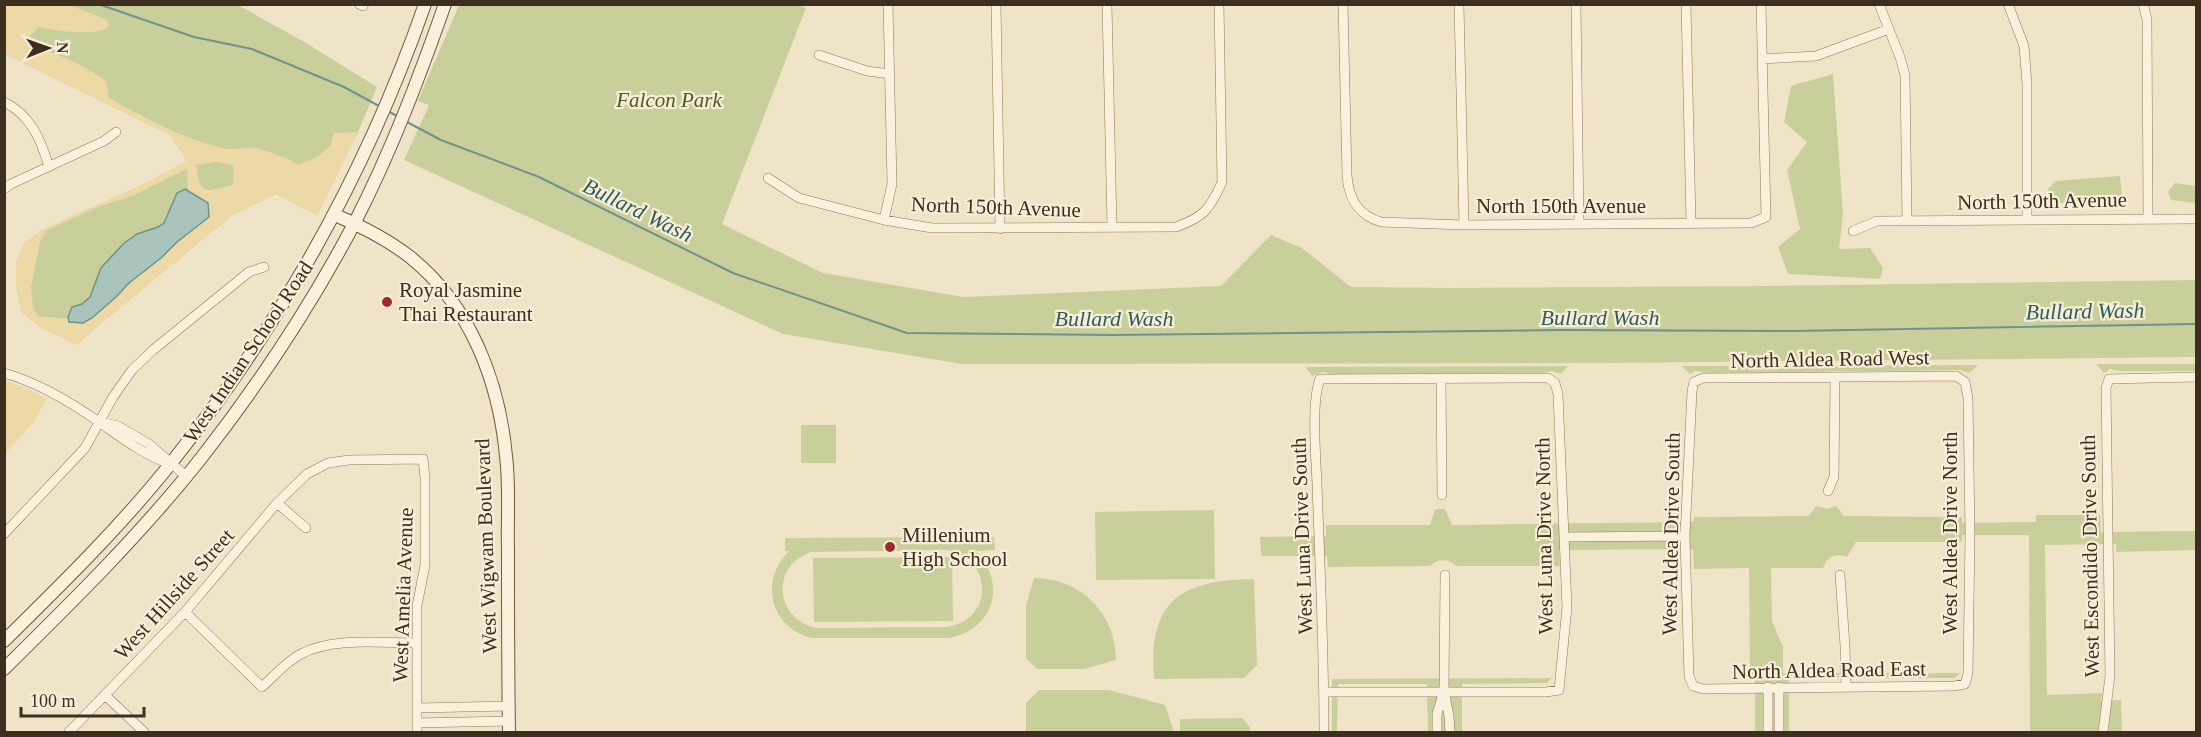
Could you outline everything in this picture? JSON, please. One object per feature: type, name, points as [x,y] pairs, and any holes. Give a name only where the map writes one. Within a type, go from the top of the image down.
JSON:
[{"type":"main road","name":"West Indian School Road","points":[[4,640],[100,544],[171,464],[259,343],[335,215],[396,83],[425,4]]},
{"type":"main road","name":"West Indian School Road","points":[[4,669],[105,568],[186,476],[219,434],[288,334],[354,223],[388,152],[446,4]]},
{"type":"main road","name":"West Wigwam Boulevard","points":[[335,215],[382,238],[410,257],[438,285],[468,328],[481,352],[501,419],[508,476],[509,727]]},
{"type":"street","points":[[885,220],[892,184],[888,4]]},
{"type":"street","points":[[996,4],[1000,228]]},
{"type":"street","points":[[1107,4],[1112,227]]},
{"type":"street","name":"North 150th Avenue","points":[[768,178],[799,198],[885,220],[932,228],[1176,227],[1194,221],[1212,204],[1222,182],[1219,4]]},
{"type":"street","name":"North 150th Avenue","points":[[1343,4],[1347,176],[1352,199],[1358,209],[1371,219],[1381,222],[1464,225],[1754,223],[1766,218],[1762,59]]},
{"type":"street","points":[[1459,4],[1464,225]]},
{"type":"street","points":[[1576,4],[1579,224]]},
{"type":"street","points":[[1686,4],[1691,223]]},
{"type":"street","points":[[1761,4],[1762,59],[1816,56],[1889,29]]},
{"type":"street","points":[[1879,4],[1903,66],[1906,86],[1907,221]]},
{"type":"street","points":[[2008,4],[2024,46],[2027,84],[2027,219]]},
{"type":"street","points":[[2143,4],[2147,19],[2148,218]]},
{"type":"street","points":[[819,55],[867,71],[890,74]]},
{"type":"street","points":[[4,102],[17,108],[30,121],[44,150],[49,167]]},
{"type":"street","points":[[4,189],[104,141],[116,132]]},
{"type":"street","name":"North 150th Avenue","points":[[1853,231],[1877,221],[2196,219]]},
{"type":"street","points":[[4,534],[85,448],[120,386],[140,362],[249,272],[264,267]]},
{"type":"street","points":[[4,373],[37,386],[99,422],[118,426],[157,459],[171,464],[186,476]]},
{"type":"street","name":"North Aldea Road West","points":[[1694,381],[1704,378],[1956,376],[1965,382]]},
{"type":"street","points":[[1828,491],[1834,477],[1835,377]]},
{"type":"street","name":"West Escondido Drive South","points":[[2103,732],[2110,676],[2106,388],[2109,379],[2196,377]]},
{"type":"street","name":"West Luna Drive North","points":[[1441,379],[1548,378],[1555,383],[1558,394],[1567,607],[1558,690],[1546,692],[1444,691]]},
{"type":"street","name":"West Luna Drive South","points":[[1324,732],[1316,389],[1320,379],[1441,379]]},
{"type":"street","points":[[1441,379],[1442,495]]},
{"type":"street","name":"West Aldea Drive South","points":[[1693,686],[1689,676],[1685,536],[1694,381]]},
{"type":"street","name":"West Aldea Drive North","points":[[1965,382],[1968,398],[1970,534],[1968,673],[1965,684]]},
{"type":"street","name":"West Amelia Avenue","points":[[307,474],[328,463],[349,460],[423,459],[425,566],[417,606],[417,728]]},
{"type":"street","name":"West Hillside Street","points":[[69,732],[185,612],[278,503],[307,474]]},
{"type":"street","points":[[278,503],[306,528]]},
{"type":"street","points":[[1565,537],[1685,536]]},
{"type":"street","points":[[1444,575],[1444,691],[1450,732]]},
{"type":"street","points":[[1840,575],[1846,687]]},
{"type":"street","points":[[185,612],[262,687],[301,654],[326,645],[416,643]]},
{"type":"street","name":"North Aldea Road East","points":[[1693,686],[1703,689],[1965,684]]},
{"type":"street","points":[[1767,732],[1768,687]]},
{"type":"street","points":[[1779,687],[1779,732]]},
{"type":"street","points":[[1324,692],[1444,691]]},
{"type":"street","points":[[1437,732],[1437,714],[1444,691]]},
{"type":"street","points":[[106,696],[144,732]]},
{"type":"street","points":[[417,708],[509,706]]},
{"type":"street","points":[[417,728],[509,727]]},
{"type":"green space","name":"Falcon Park","points":[[796,4],[806,8],[722,224],[823,273],[964,297],[1221,286],[1271,235],[1302,248],[1351,287],[1763,286],[2196,280],[2196,357],[1615,363],[961,364],[783,334],[404,160],[429,105],[418,101],[459,5]]},
{"type":"green space","points":[[4,5],[238,5],[306,43],[377,87],[358,132],[317,215],[276,194],[232,215],[77,345],[42,328],[22,313],[16,287],[16,263],[25,242],[42,230],[146,183],[187,161],[170,135],[5,54]]},
{"type":"green space","points":[[1833,74],[1843,214],[1839,249],[1870,248],[1883,268],[1880,279],[1788,274],[1778,247],[1800,229],[1787,170],[1807,142],[1784,122],[1791,86]]},
{"type":"green space","points":[[2120,176],[2122,197],[2060,203],[2051,200],[2048,189],[2056,181]]},
{"type":"green space","points":[[2175,183],[2196,186],[2196,203],[2171,200],[2168,192]]},
{"type":"green space","points":[[2096,364],[2196,364],[2196,371],[2110,369],[2104,373]]},
{"type":"green space","points":[[1978,365],[1970,373],[1960,370],[1707,373],[1695,371],[1690,374],[1681,366]]},
{"type":"green space","points":[[1568,366],[1561,374],[1552,371],[1544,373],[1330,374],[1323,372],[1312,376],[1305,367]]},
{"type":"green space","points":[[801,425],[836,425],[836,463],[801,463]]},
{"type":"green space","points":[[1816,506],[1827,509],[1836,506],[1844,516],[1962,517],[1962,523],[2036,522],[2036,515],[2100,515],[2101,532],[2196,531],[2196,550],[2116,552],[2116,544],[2045,545],[2047,695],[2102,693],[2101,701],[2121,700],[2122,732],[2030,732],[2029,535],[1962,535],[1962,542],[1856,542],[1847,557],[1832,556],[1823,568],[1771,568],[1772,621],[1783,647],[1783,673],[1960,673],[1955,678],[1789,678],[1789,732],[1755,732],[1755,679],[1750,678],[1749,568],[1694,569],[1693,549],[1559,550],[1560,566],[1457,566],[1444,560],[1430,566],[1328,567],[1327,556],[1261,556],[1260,537],[1326,536],[1326,525],[1430,525],[1435,509],[1445,509],[1452,525],[1694,522],[1694,517],[1809,516]]},
{"type":"green space","points":[[1214,510],[1215,579],[1096,580],[1095,512]]},
{"type":"green space","points":[[994,537],[995,550],[975,551],[985,563],[991,577],[993,590],[991,603],[986,615],[977,625],[949,638],[812,638],[798,633],[786,624],[778,614],[774,602],[772,589],[774,576],[789,551],[785,551],[785,538]],"holes":[[[946,550],[962,555],[973,564],[980,576],[982,588],[980,601],[974,613],[963,622],[947,627],[816,628],[802,622],[792,614],[785,603],[784,580],[789,568],[798,559],[811,552]]]},
{"type":"green space","points":[[952,557],[953,621],[814,622],[813,558]]},
{"type":"green space","points":[[1034,578],[1067,584],[1093,602],[1110,628],[1116,660],[1084,669],[1037,669],[1026,658],[1026,606]]},
{"type":"green space","points":[[1254,579],[1257,665],[1244,678],[1154,679],[1157,631],[1163,613],[1174,600],[1206,584]]},
{"type":"green space","points":[[1552,678],[1547,683],[1462,684],[1462,732],[1428,732],[1427,684],[1338,684],[1337,732],[1332,732],[1332,679]]},
{"type":"green space","points":[[1039,690],[1109,690],[1165,705],[1174,732],[1026,732],[1026,703]]},
{"type":"green space","points":[[1242,718],[1250,727],[1250,732],[1180,732],[1180,719]]},
{"type":"sand","points":[[6,4],[70,5],[107,20],[109,26],[87,32],[39,27],[29,37],[33,46],[58,55],[98,75],[106,83],[108,97],[166,128],[213,146],[228,149],[260,149],[298,165],[319,156],[330,146],[334,133],[358,132],[317,215],[276,194],[232,215],[77,345],[42,328],[22,313],[16,287],[16,263],[25,242],[42,230],[146,183],[187,161],[170,135],[5,54]],"holes":[[[216,162],[234,165],[233,183],[206,190],[200,183],[196,165]],[[187,169],[188,190],[208,203],[209,217],[129,283],[92,318],[68,319],[38,316],[33,307],[31,287],[40,242],[47,230],[98,207],[132,196]]]},
{"type":"sand","points":[[5,381],[24,387],[47,399],[33,423],[5,454]]},
{"type":"water","points":[[185,189],[208,203],[209,217],[129,283],[92,318],[83,323],[69,322],[68,317],[72,307],[82,304],[90,297],[101,268],[123,244],[137,234],[164,223],[177,193]]},
{"type":"waterway","name":"Bullard Wash","points":[[98,4],[194,37],[252,49],[344,87],[379,106]]},
{"type":"waterway","name":"Bullard Wash","points":[[386,110],[397,116]]},
{"type":"waterway","name":"Bullard Wash","points":[[405,121],[441,140],[539,177],[733,273],[907,333],[1113,335],[1561,330],[1794,331],[2196,324]]},
{"type":"place","name":"Royal Jasmine Thai Restaurant","points":[[387,302]]},
{"type":"place","name":"Millenium High School","points":[[890,547]]}]
